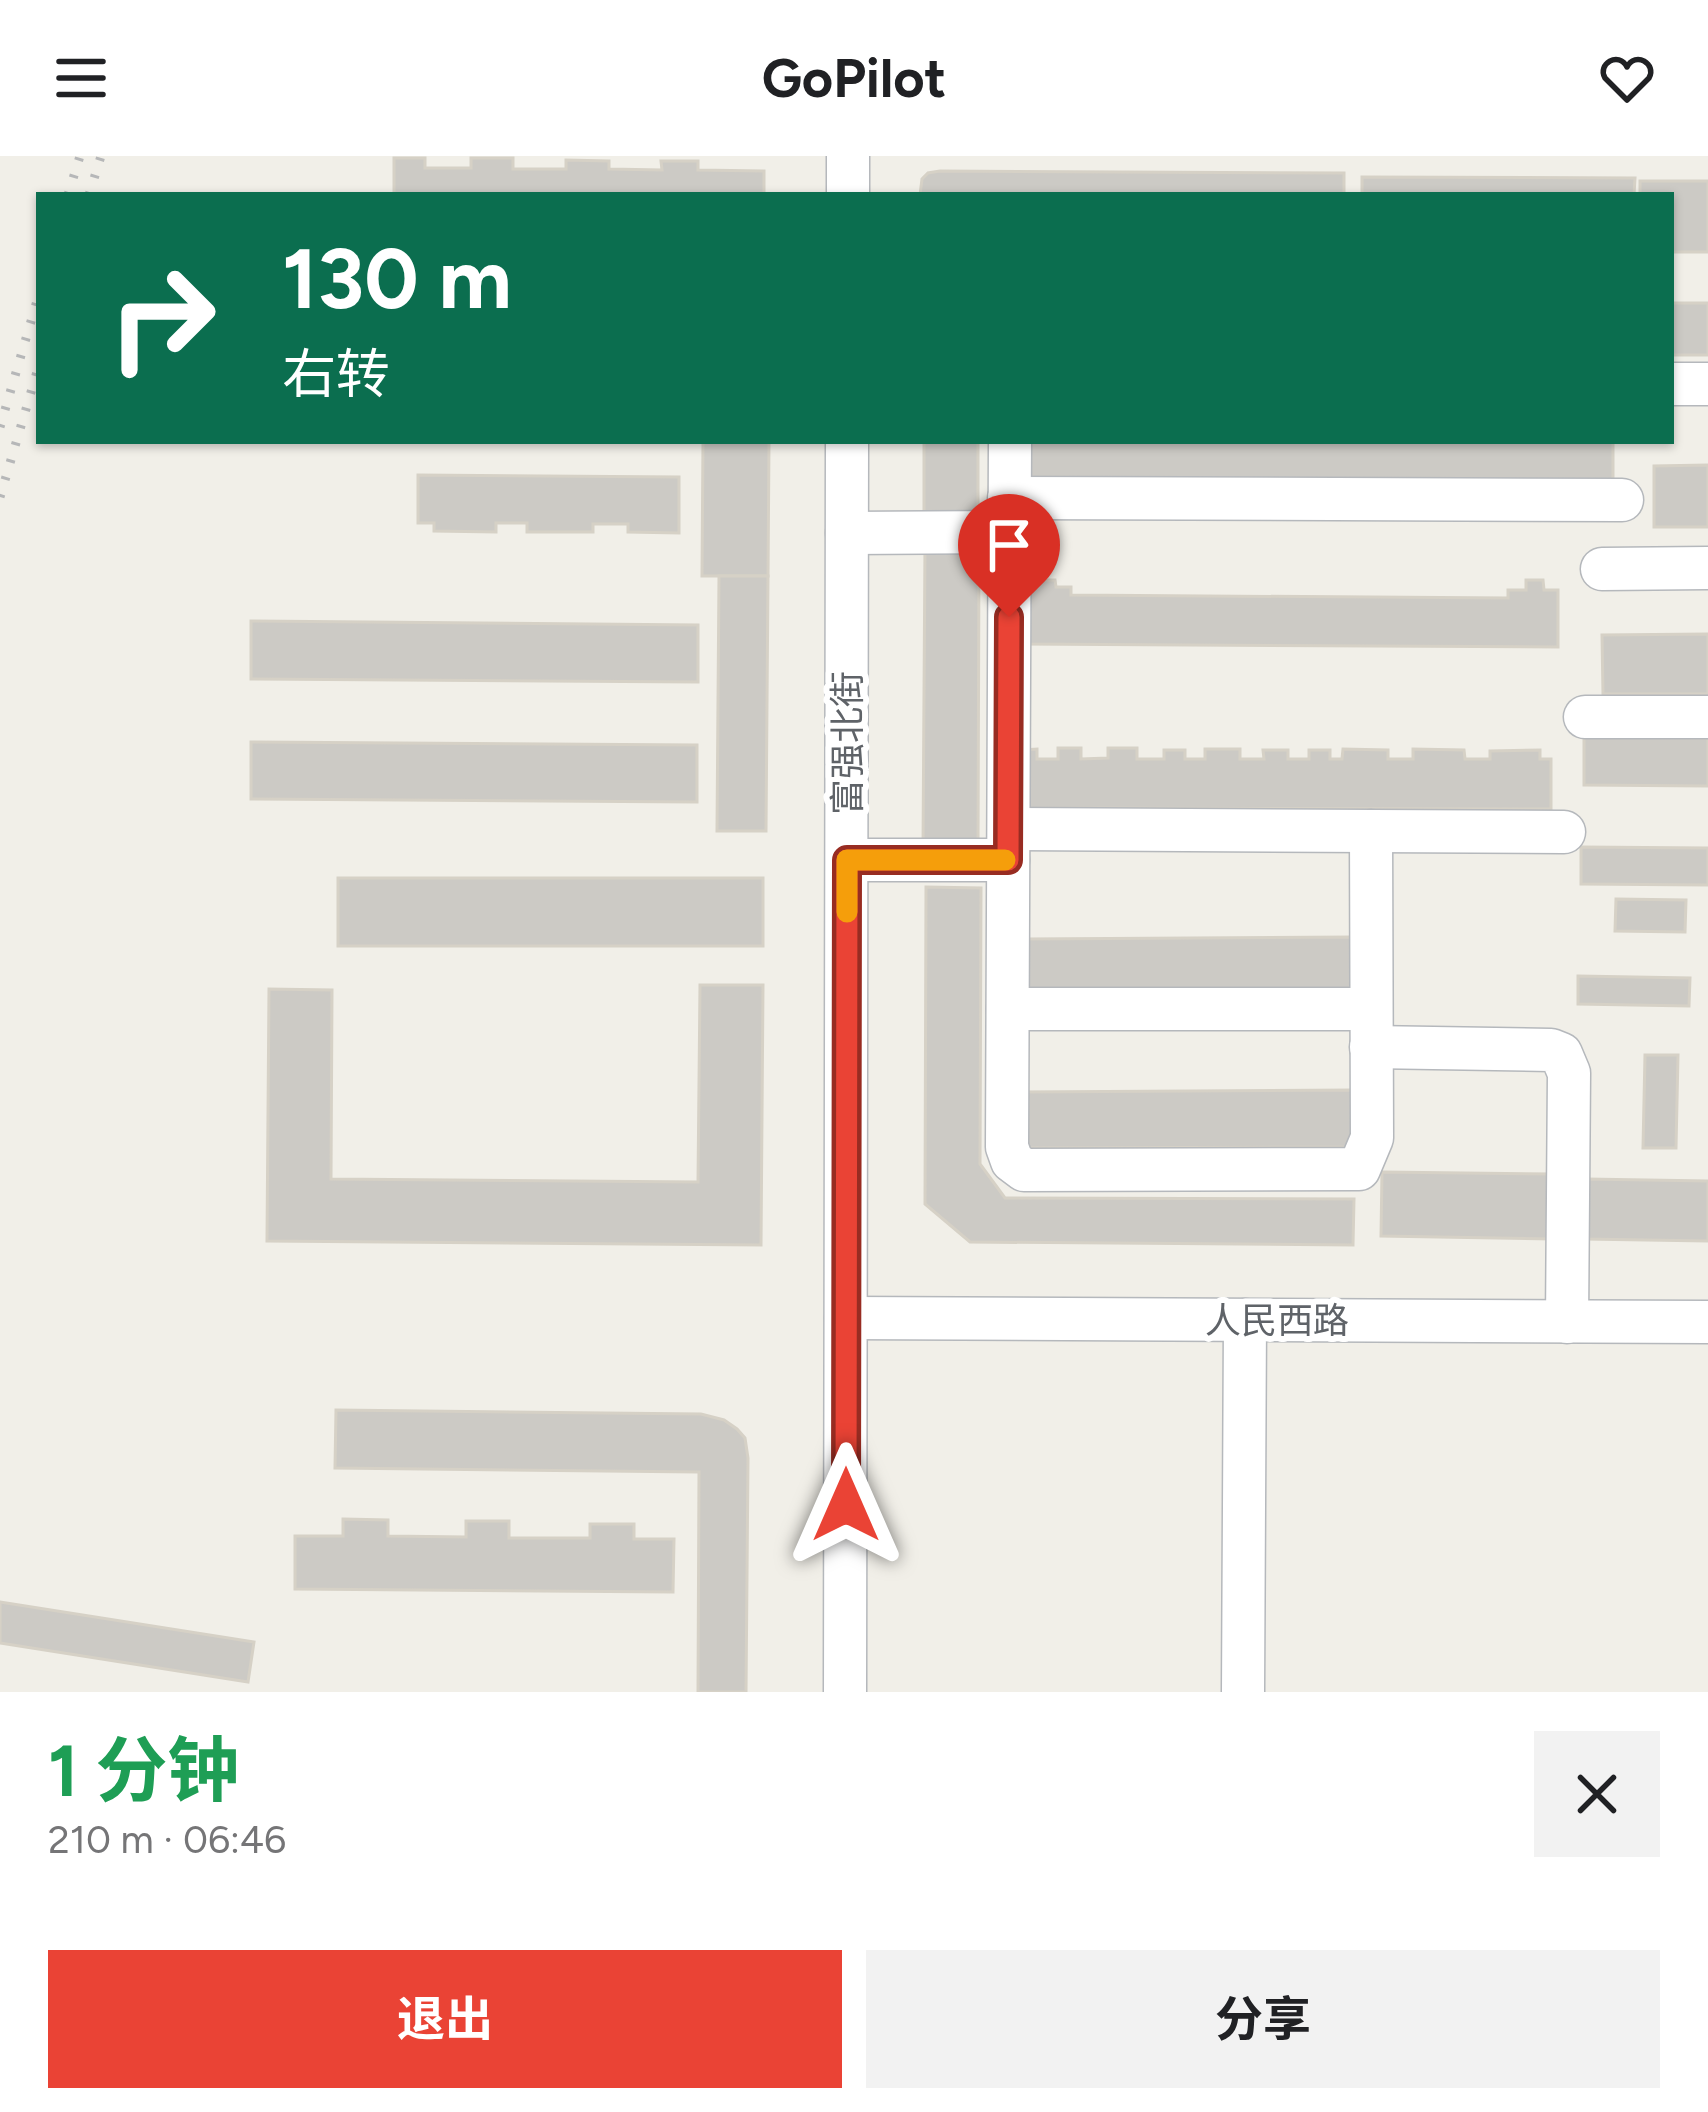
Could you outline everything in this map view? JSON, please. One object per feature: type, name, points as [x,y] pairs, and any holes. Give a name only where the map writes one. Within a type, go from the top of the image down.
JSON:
[{"type":"street","points":[[848,156],[848,192]]},
{"type":"street","points":[[1674,384],[1708,384]]},
{"type":"street","name":"富强北街","points":[[845,1692],[847,444]]},
{"type":"street","points":[[1010,444],[1007,1147],[1012,1161],[1024,1170],[1359,1169],[1372,1138],[1371,831]]},
{"type":"street","points":[[847,533],[1009,515],[1622,500]]},
{"type":"street","points":[[1602,569],[1708,568]]},
{"type":"street","points":[[1585,717],[1708,717]]},
{"type":"street","points":[[847,860],[1008,845],[1371,831],[1564,832]]},
{"type":"street","points":[[1008,1010],[1371,1028],[1561,1054],[1569,1072],[1567,1322]]},
{"type":"street","name":"人民西路","points":[[846,1318],[1708,1322]]},
{"type":"street","points":[[1243,1692],[1245,1320]]},
{"type":"building","points":[[394,158],[425,158],[425,168],[471,168],[471,158],[513,158],[513,169],[566,169],[566,160],[609,161],[609,169],[662,170],[661,161],[698,161],[698,170],[764,171],[764,192],[394,192]]},
{"type":"building","points":[[928,173],[1344,173],[1344,192],[920,192]]},
{"type":"building","points":[[1362,177],[1635,178],[1634,192],[1362,192]]},
{"type":"building","points":[[1640,181],[1708,181],[1708,252],[1674,252],[1674,192],[1640,192]]},
{"type":"building","points":[[1674,303],[1708,303],[1708,355],[1674,355]]},
{"type":"building","points":[[703,444],[769,444],[768,576],[702,576]]},
{"type":"building","points":[[924,444],[978,444],[978,516],[924,515]]},
{"type":"building","points":[[1018,444],[1613,444],[1613,480],[1018,477]]},
{"type":"building","points":[[1708,465],[1708,527],[1654,527],[1654,466]]},
{"type":"building","points":[[418,475],[679,477],[679,533],[628,532],[628,524],[593,524],[593,532],[527,532],[527,523],[496,523],[496,532],[434,531],[434,523],[418,523]]},
{"type":"building","points":[[925,545],[979,545],[978,848],[923,848]]},
{"type":"building","points":[[719,576],[768,576],[766,831],[717,831]]},
{"type":"building","points":[[1038,580],[1071,587],[1071,595],[1508,598],[1508,590],[1526,590],[1526,580],[1543,580],[1544,590],[1558,590],[1558,647],[1022,644],[1023,587],[1038,587]]},
{"type":"building","points":[[251,621],[698,625],[698,682],[251,679]]},
{"type":"building","points":[[1708,634],[1708,694],[1603,694],[1602,635]]},
{"type":"building","points":[[1584,737],[1708,738],[1708,786],[1584,785]]},
{"type":"building","points":[[251,742],[697,745],[697,802],[251,799]]},
{"type":"building","points":[[1058,748],[1081,748],[1081,759],[1108,758],[1108,748],[1137,748],[1137,759],[1164,759],[1164,750],[1185,750],[1185,759],[1205,759],[1205,749],[1240,749],[1240,759],[1264,759],[1263,750],[1288,750],[1288,759],[1309,759],[1309,750],[1330,750],[1330,759],[1342,759],[1343,749],[1388,750],[1388,759],[1413,759],[1413,749],[1464,750],[1465,759],[1490,759],[1490,751],[1540,750],[1540,759],[1551,759],[1551,809],[1019,808],[1022,750],[1037,749],[1037,759],[1058,759]]},
{"type":"building","points":[[1581,847],[1708,848],[1708,885],[1581,884]]},
{"type":"building","points":[[338,878],[763,878],[763,946],[338,946]]},
{"type":"building","points":[[926,887],[981,888],[980,1164],[1005,1198],[1354,1199],[1353,1245],[970,1242],[925,1204]]},
{"type":"building","points":[[1616,899],[1686,900],[1685,932],[1615,931]]},
{"type":"building","points":[[1353,937],[1353,989],[1028,990],[1028,939]]},
{"type":"building","points":[[1578,976],[1690,978],[1689,1006],[1578,1004]]},
{"type":"building","points":[[700,985],[763,985],[761,1245],[267,1241],[269,989],[332,990],[331,1179],[698,1182]]},
{"type":"building","points":[[1645,1055],[1678,1055],[1676,1148],[1643,1148]]},
{"type":"building","points":[[1354,1090],[1354,1147],[1024,1148],[1024,1092]]},
{"type":"building","points":[[1382,1172],[1553,1174],[1552,1239],[1381,1236]]},
{"type":"building","points":[[1586,1179],[1708,1181],[1708,1241],[1585,1239]]},
{"type":"building","points":[[336,1410],[701,1414],[724,1420],[745,1438],[748,1458],[746,1692],[698,1692],[699,1472],[335,1468]]},
{"type":"building","points":[[343,1519],[388,1520],[388,1536],[466,1537],[466,1521],[509,1521],[509,1538],[590,1538],[590,1524],[634,1524],[634,1539],[674,1539],[673,1592],[295,1589],[295,1536],[343,1536]]},
{"type":"building","points":[[0,1602],[254,1642],[248,1682],[0,1643]]},
{"type":"railway","points":[[69,192],[80,156]]},
{"type":"railway","points":[[90,192],[101,156]]},
{"type":"railway","points":[[0,427],[36,304]]},
{"type":"railway","points":[[0,497],[36,375]]},
{"type":"slow traffic","points":[[847,912],[847,860],[1005,860]]},
{"type":"route","points":[[846,1505],[847,860],[1008,860],[1009,617]]}]
